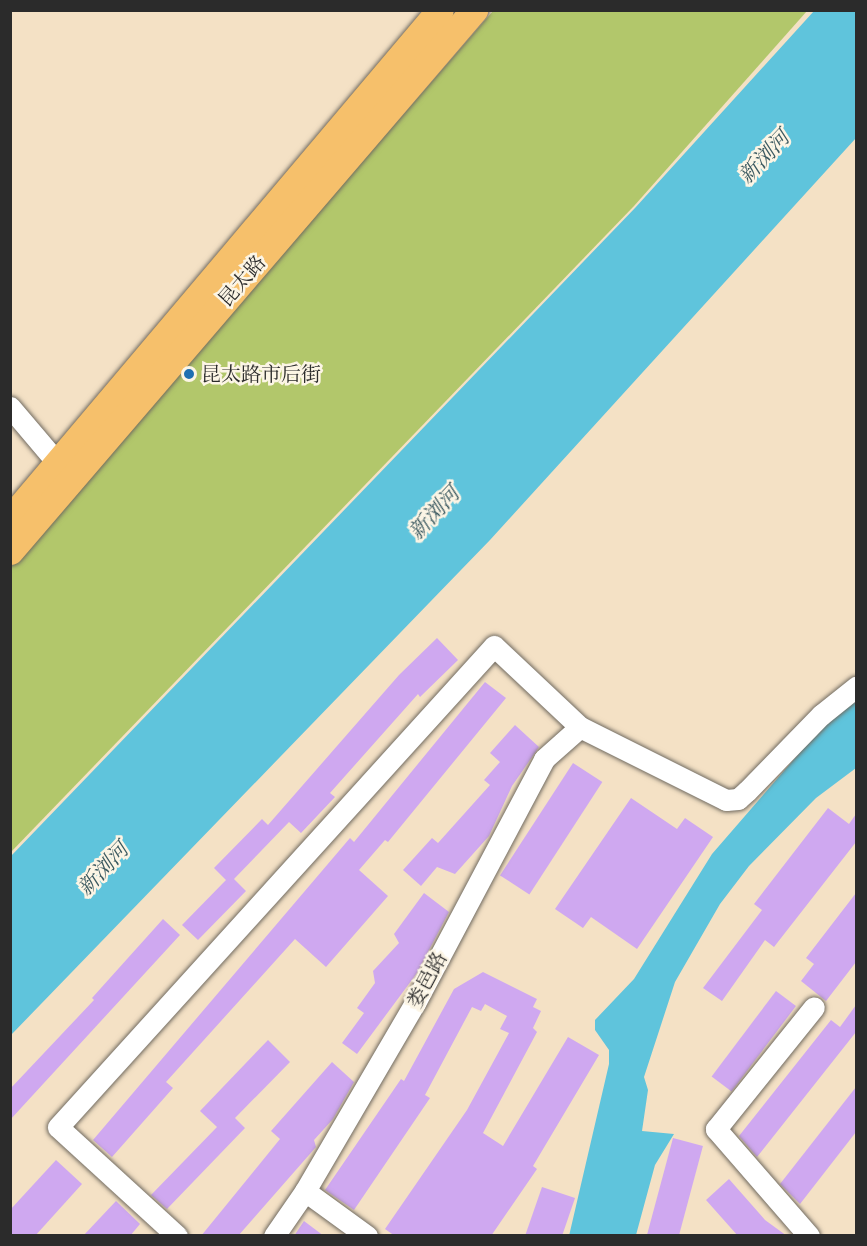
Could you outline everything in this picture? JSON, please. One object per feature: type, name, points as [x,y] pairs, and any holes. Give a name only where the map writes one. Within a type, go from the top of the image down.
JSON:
[{"type":"main road","name":"昆太路","points":[[10,551],[65,472],[440,10]]},
{"type":"main road","name":"昆太路","points":[[10,519],[65,472],[474,10]]},
{"type":"street","points":[[10,407],[65,472]]},
{"type":"street","points":[[177,1236],[58,1127],[494,646],[580,727],[726,800],[738,799],[821,716],[856,687]]},
{"type":"street","name":"娄邑路","points":[[274,1236],[305,1191],[415,1003],[544,759],[580,727]]},
{"type":"street","points":[[809,1236],[716,1128],[814,1007]]},
{"type":"street","points":[[305,1191],[367,1236]]},
{"type":"green space","points":[[493,11],[807,11],[634,206],[11,852],[11,567]]},
{"type":"water","name":"新浏河","points":[[814,11],[856,11],[856,138],[490,540],[11,1035],[11,856],[635,208]]},
{"type":"water","points":[[856,700],[856,768],[816,798],[749,866],[720,904],[675,982],[644,1077],[648,1090],[642,1131],[674,1134],[655,1165],[636,1235],[569,1236],[609,1064],[609,1050],[595,1030],[595,1020],[634,979],[712,854],[822,727]]},
{"type":"building","points":[[437,638],[458,660],[420,697],[418,694],[330,793],[335,797],[301,833],[289,822],[234,879],[246,891],[198,940],[182,925],[226,880],[214,868],[262,819],[268,825],[399,675]]},
{"type":"building","points":[[485,682],[506,698],[388,842],[385,840],[359,870],[388,896],[326,967],[295,939],[166,1082],[173,1088],[112,1157],[93,1140],[350,838],[354,842]]},
{"type":"building","points":[[515,725],[539,747],[512,786],[489,836],[455,874],[437,867],[421,886],[403,870],[432,838],[438,843],[490,785],[484,780],[500,762],[490,753]]},
{"type":"building","points":[[573,763],[602,782],[529,894],[500,875]]},
{"type":"building","points":[[631,798],[677,829],[685,818],[713,837],[637,949],[591,917],[583,928],[555,909]]},
{"type":"building","points":[[828,808],[849,824],[856,814],[856,842],[774,947],[765,940],[722,1001],[703,988],[762,910],[754,904]]},
{"type":"building","points":[[424,893],[449,912],[417,973],[357,1054],[342,1043],[364,1013],[357,1008],[375,983],[373,971],[399,943],[394,934]]},
{"type":"building","points":[[856,893],[856,962],[826,1001],[801,981],[814,964],[806,958]]},
{"type":"building","points":[[163,919],[180,935],[10,1120],[10,1089],[94,1000],[92,998]]},
{"type":"building","points":[[483,972],[537,999],[533,1007],[541,1011],[533,1028],[537,1032],[483,1133],[503,1146],[568,1037],[599,1055],[533,1166],[537,1169],[491,1236],[395,1236],[385,1229],[467,1110],[509,1033],[500,1029],[507,1016],[485,1004],[481,1011],[472,1007],[425,1095],[430,1098],[354,1210],[325,1190],[401,1079],[404,1081],[454,989]]},
{"type":"building","points":[[776,991],[796,1006],[732,1091],[712,1076]]},
{"type":"building","points":[[856,1005],[856,1032],[757,1157],[739,1136],[831,1020],[840,1027]]},
{"type":"building","points":[[268,1040],[290,1062],[235,1118],[245,1128],[167,1209],[151,1195],[217,1127],[200,1111]]},
{"type":"building","points":[[332,1062],[354,1082],[333,1119],[314,1140],[316,1147],[238,1236],[201,1236],[280,1139],[271,1131]]},
{"type":"building","points":[[856,1087],[856,1132],[800,1204],[780,1184]]},
{"type":"building","points":[[673,1138],[703,1146],[679,1236],[647,1236]]},
{"type":"building","points":[[56,1160],[82,1184],[35,1236],[10,1236],[10,1210]]},
{"type":"building","points":[[729,1179],[765,1220],[787,1236],[738,1236],[706,1200]]},
{"type":"building","points":[[542,1187],[575,1198],[562,1236],[525,1236]]},
{"type":"building","points":[[116,1201],[140,1224],[130,1236],[83,1236]]},
{"type":"building","points":[[304,1221],[324,1236],[294,1236]]},
{"type":"place","name":"昆太路市后街","points":[[189,374]]}]
